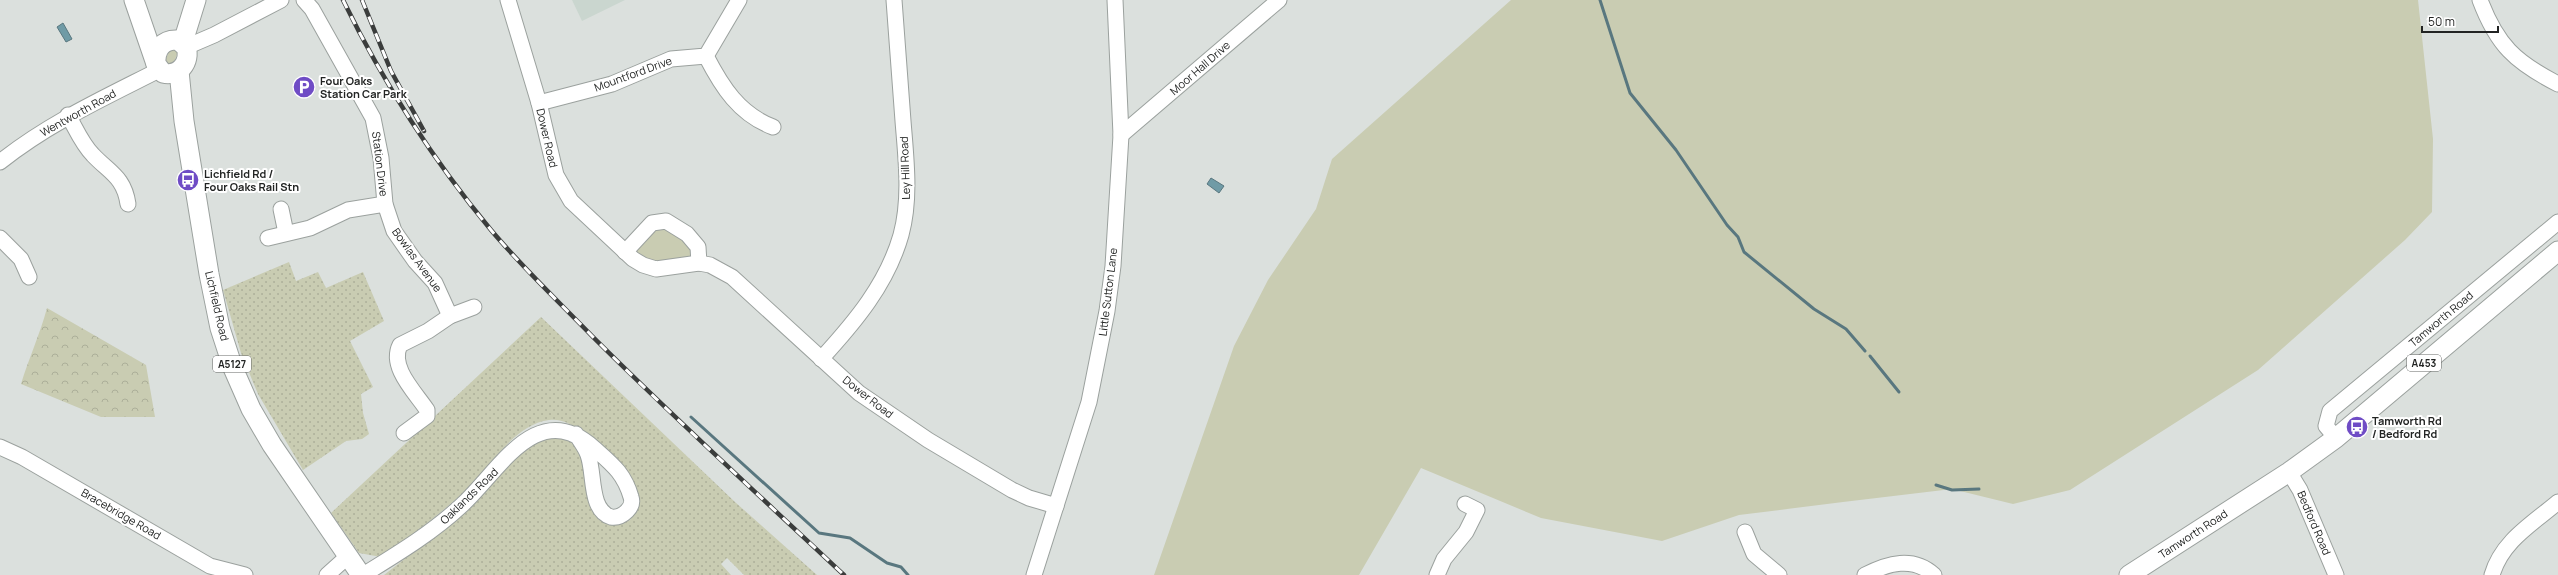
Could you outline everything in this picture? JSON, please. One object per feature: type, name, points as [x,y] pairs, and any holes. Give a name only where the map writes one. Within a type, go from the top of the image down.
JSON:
[{"type":"main road","name":"Lichfield Road","points":[[134,0],[144,26],[172,56],[214,303],[233,368],[251,409],[272,445],[347,557],[362,575]]},
{"type":"main road","points":[[172,56],[193,8]]},
{"type":"main road","name":"Tamworth Road","points":[[2129,575],[2289,472],[2336,438],[2558,251]]},
{"type":"street","points":[[172,56],[282,0]]},
{"type":"street","name":"Station Drive","points":[[304,0],[309,4],[372,118],[381,158],[385,204]]},
{"type":"street","name":"Dower Road","points":[[508,0],[538,103],[554,170],[562,188],[572,201],[625,252],[643,265],[656,268],[699,263],[710,265],[732,277],[875,405],[928,440],[1012,490],[1029,498],[1056,506]]},
{"type":"street","points":[[739,0],[706,56],[725,91],[740,108],[765,127]]},
{"type":"street","name":"Ley Hill Road","points":[[821,358],[850,328],[875,293],[890,266],[902,228],[906,208],[907,177],[894,0]]},
{"type":"street","name":"Little Sutton Lane","points":[[1034,575],[1089,402],[1107,311],[1113,266],[1121,135],[1115,0]]},
{"type":"street","name":"Moor Hall Drive","points":[[1121,135],[1279,0]]},
{"type":"street","points":[[2480,0],[2491,28],[2506,49],[2538,74],[2558,84]]},
{"type":"street","name":"Wentworth Road","points":[[0,162],[22,145],[68,115],[172,56]]},
{"type":"street","name":"Mountford Drive","points":[[538,103],[612,84],[671,60],[706,56]]},
{"type":"street","points":[[68,115],[86,147],[109,168],[130,195]]},
{"type":"street","points":[[268,238],[310,228],[348,210],[385,204]]},
{"type":"street","name":"Bowlas Avenue","points":[[385,204],[394,231],[434,283],[450,316]]},
{"type":"street","points":[[281,209],[286,233]]},
{"type":"street","points":[[625,252],[652,223],[666,221],[687,234],[698,247],[699,263]]},
{"type":"street","name":"Tamworth Road","points":[[2336,438],[2326,426],[2330,411],[2558,222]]},
{"type":"street","points":[[0,238],[21,259],[29,277]]},
{"type":"street","points":[[404,433],[427,416],[427,410],[399,369],[397,350],[404,341],[428,332],[450,316],[474,307]]},
{"type":"street","name":"Oaklands Road","points":[[362,575],[435,527],[462,505],[519,446],[534,435],[559,429],[576,434],[623,474],[632,500],[631,507],[623,515],[613,517],[604,514],[598,508],[594,473],[588,454],[576,434]]},
{"type":"street","name":"Bracebridge Road","points":[[0,447],[22,457],[208,570],[245,575]]},
{"type":"street","name":"Bedford Road","points":[[2289,472],[2300,490],[2336,575]]},
{"type":"street","points":[[2492,575],[2501,552],[2510,542],[2558,502]]},
{"type":"street","points":[[1437,575],[1444,559],[1466,532],[1477,510],[1464,504]]},
{"type":"street","points":[[1746,532],[1754,554],[1779,575]]},
{"type":"street","points":[[327,575],[347,557]]},
{"type":"street","points":[[1865,575],[1880,567],[1905,563],[1917,565],[1934,575]]},
{"type":"shaded area","points":[[572,0],[625,0],[582,21]]},
{"type":"green space","points":[[1511,0],[2418,0],[2433,139],[2432,212],[2405,240],[2258,370],[2070,490],[2013,504],[1952,489],[1739,515],[1662,541],[1541,518],[1421,468],[1359,575],[1154,575],[1234,346],[1268,280],[1316,209],[1332,159]]},
{"type":"green space","points":[[171,46],[178,51],[173,66],[164,64]]},
{"type":"green space","points":[[662,225],[693,245],[691,258],[662,264],[649,261],[635,252],[636,247]]},
{"type":"green space","points":[[289,262],[296,281],[318,272],[326,288],[363,272],[384,321],[350,341],[373,387],[361,394],[363,413],[369,434],[362,439],[346,441],[303,470],[258,394],[241,353],[223,290]]},
{"type":"green space","points":[[47,308],[146,365],[155,417],[101,417],[21,384]]},
{"type":"green space","points":[[541,317],[735,502],[817,575],[744,575],[727,558],[721,564],[731,575],[384,575],[425,543],[518,455],[545,437],[566,438],[574,445],[585,466],[590,504],[598,519],[616,525],[630,520],[639,502],[635,488],[624,475],[578,430],[572,425],[557,420],[549,420],[523,430],[501,450],[462,494],[422,527],[381,557],[359,553],[331,513]]},
{"type":"water","points":[[63,23],[72,39],[66,42],[57,27]]},
{"type":"water","points":[[1211,178],[1224,186],[1219,193],[1207,184]]},
{"type":"waterway","points":[[1600,0],[1630,93],[1676,150],[1727,225],[1738,237],[1744,252],[1814,309],[1846,329],[1865,351]]},
{"type":"waterway","points":[[1870,356],[1899,392]]},
{"type":"waterway","points":[[691,417],[819,533],[850,538],[887,563],[901,567],[908,575]]},
{"type":"waterway","points":[[1936,485],[1952,490],[1979,489]]},
{"type":"railway","points":[[343,0],[358,31],[410,120],[449,176],[503,244],[540,284],[623,367],[844,575]]},
{"type":"railway","points":[[362,0],[391,71],[424,131]]},
{"type":"place","name":"Four Oaks Station Car Park","points":[[304,87]]},
{"type":"place","name":"Lichfield Rd / Four Oaks Rail Stn","points":[[188,180]]},
{"type":"place","name":"Tamworth Rd / Bedford Rd","points":[[2357,427]]}]
